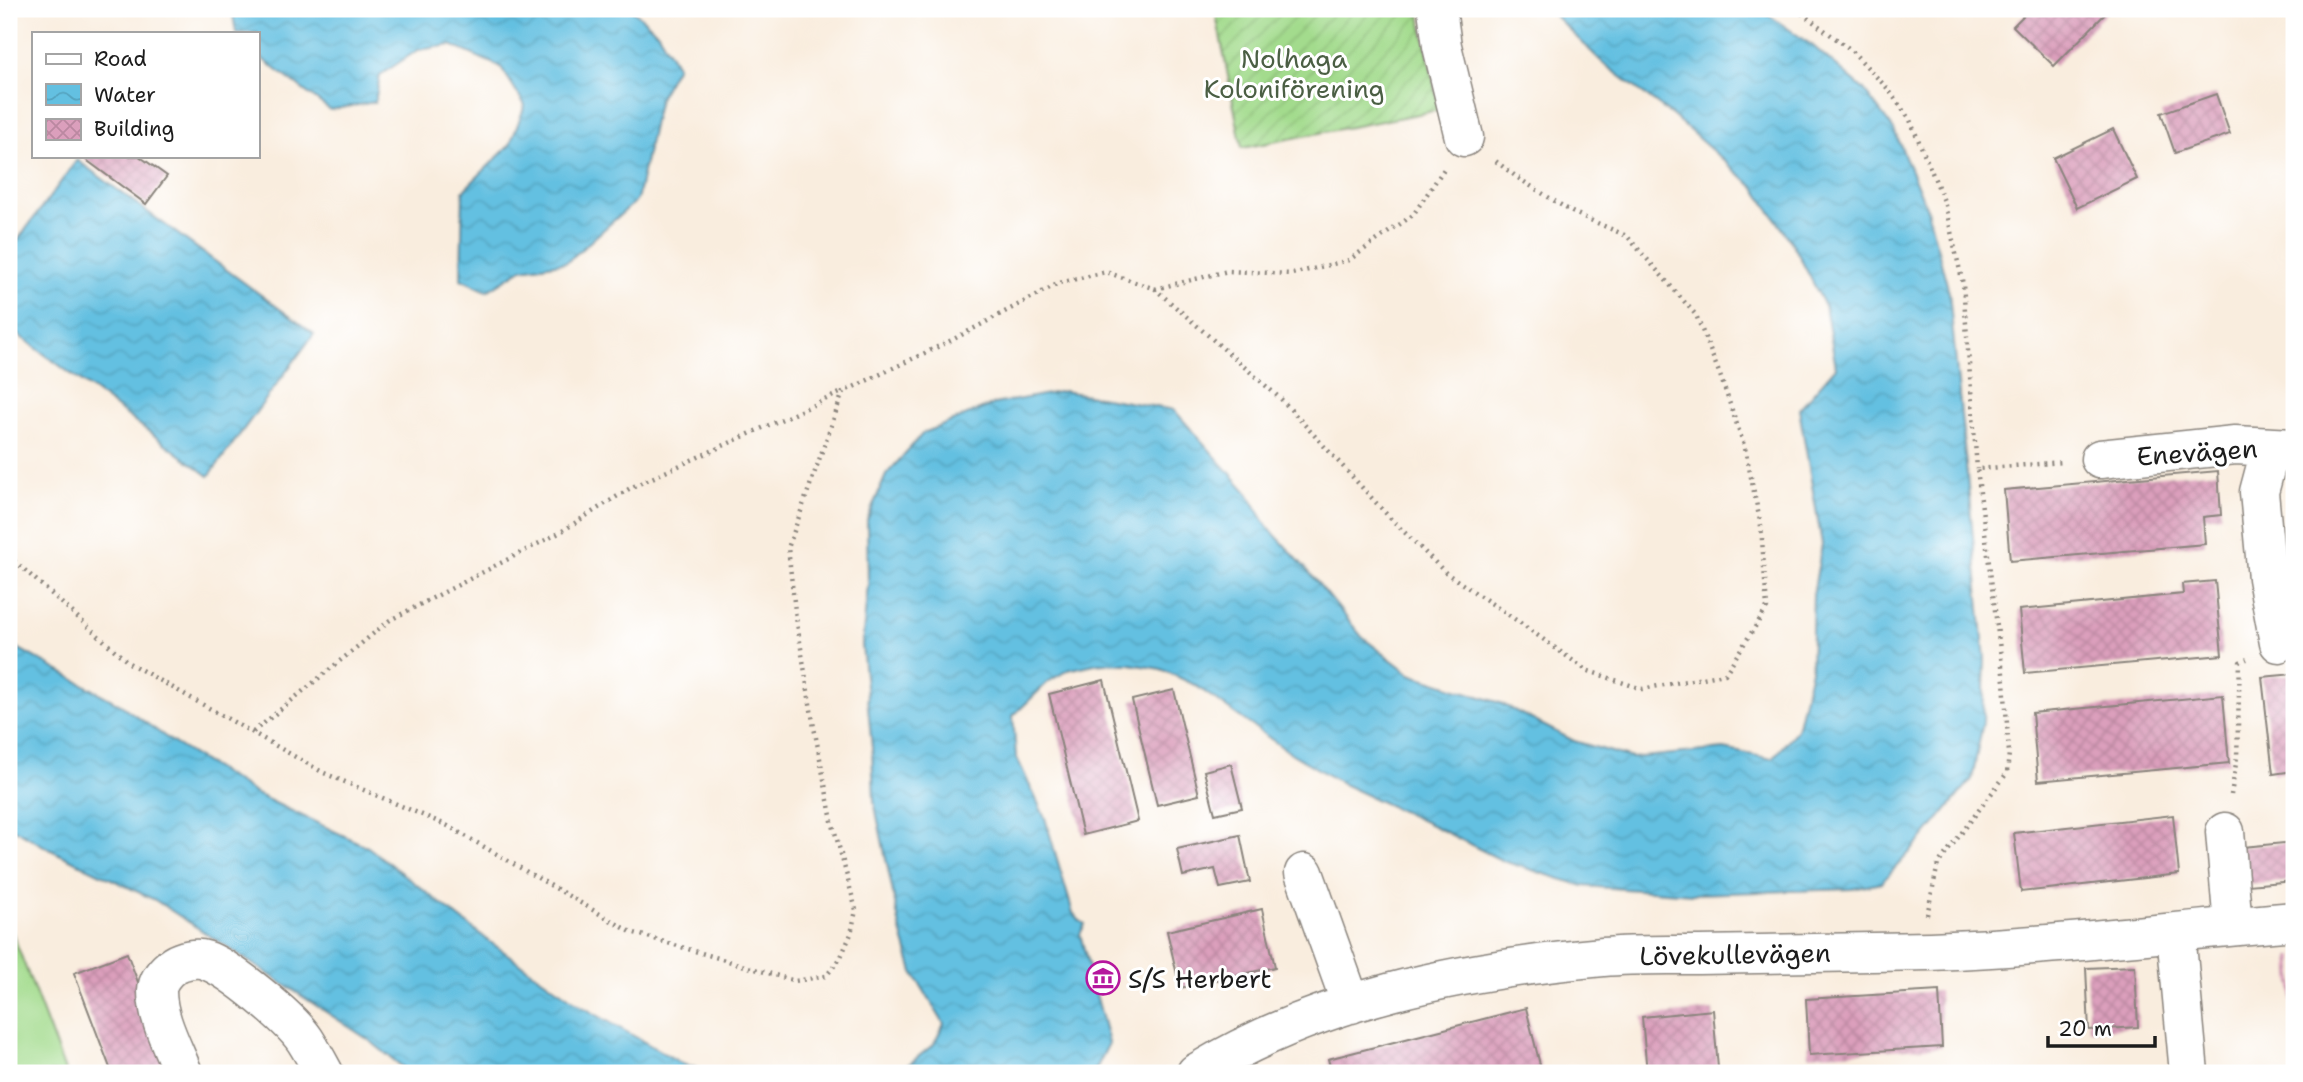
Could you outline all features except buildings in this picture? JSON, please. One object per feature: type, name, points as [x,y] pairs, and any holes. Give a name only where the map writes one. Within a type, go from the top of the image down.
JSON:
[{"type":"street","points":[[1437,9],[1442,46],[1464,137]]},
{"type":"street","name":"Enevägen","points":[[2100,459],[2235,445],[2283,447]]},
{"type":"street","points":[[2279,643],[2267,578],[2259,492],[2283,447]]},
{"type":"street","points":[[2225,832],[2233,926]]},
{"type":"street","points":[[1304,873],[1352,1004]]},
{"type":"street","name":"Lövekullevägen","points":[[1196,1073],[1236,1049],[1280,1029],[1407,986],[1470,974],[1606,956],[1931,951],[2176,933],[2294,921]]},
{"type":"street","points":[[2176,933],[2189,1073]]},
{"type":"street","points":[[183,1073],[159,1011],[157,988],[163,974],[175,964],[203,959],[272,1005],[305,1039],[324,1073]]},
{"type":"path","points":[[1796,9],[1850,49],[1888,89],[1910,120],[1944,201],[1963,284],[1977,469],[2004,681],[2009,754],[2007,773],[1938,864],[1927,917]]},
{"type":"path","points":[[252,732],[390,620],[559,533],[632,487],[952,340],[1059,283],[1106,272],[1155,289],[1281,399],[1391,519],[1446,573],[1586,670],[1642,689],[1724,674],[1767,608],[1761,526],[1745,448],[1696,315],[1627,236],[1572,212],[1518,178],[1464,137],[1413,215],[1349,260],[1293,274],[1228,271],[1155,289]]},
{"type":"path","points":[[9,556],[129,663],[324,773],[448,826],[631,932],[795,981],[826,976],[840,959],[851,934],[856,910],[832,821],[813,722],[788,548],[843,392]]},
{"type":"path","points":[[1977,469],[2100,459]]},
{"type":"path","points":[[2225,832],[2237,757],[2240,662],[2279,643]]},
{"type":"green space","name":"Nolhaga Koloniförening","points":[[1215,9],[1419,9],[1439,110],[1242,148]]},
{"type":"green space","points":[[9,924],[66,1073],[9,1073]]},
{"type":"water","points":[[232,9],[632,9],[658,33],[677,66],[659,98],[637,200],[567,262],[522,269],[487,291],[461,279],[463,191],[510,145],[525,105],[501,67],[451,45],[418,50],[380,75],[375,102],[330,110],[259,57],[259,32],[236,32]]},
{"type":"water","points":[[1548,9],[1760,9],[1813,46],[1863,89],[1894,130],[1927,209],[1949,292],[1985,659],[1983,722],[1972,779],[1881,883],[1852,889],[1693,894],[1583,886],[1503,861],[1345,785],[1289,752],[1195,685],[1161,669],[1099,663],[1068,670],[1048,682],[1013,716],[1016,756],[1045,818],[1073,913],[1085,924],[1080,934],[1109,1043],[1096,1069],[1091,1073],[898,1073],[934,1044],[944,1024],[913,972],[900,927],[874,801],[862,645],[868,584],[867,520],[886,475],[923,433],[994,404],[1064,391],[1174,410],[1247,492],[1267,526],[1362,637],[1410,674],[1500,703],[1574,741],[1632,758],[1724,749],[1772,759],[1797,730],[1811,670],[1813,595],[1822,544],[1799,409],[1836,367],[1825,306],[1794,246],[1755,188],[1673,116],[1603,63]]},
{"type":"water","points":[[77,160],[314,334],[209,476],[9,328],[9,252]]},
{"type":"water","points":[[9,641],[121,705],[174,743],[258,795],[368,847],[493,944],[581,1006],[683,1064],[711,1073],[410,1073],[369,1040],[155,900],[51,850],[9,826]]},
{"type":"place","name":"S/S Herbert","points":[[1103,978]]}]
